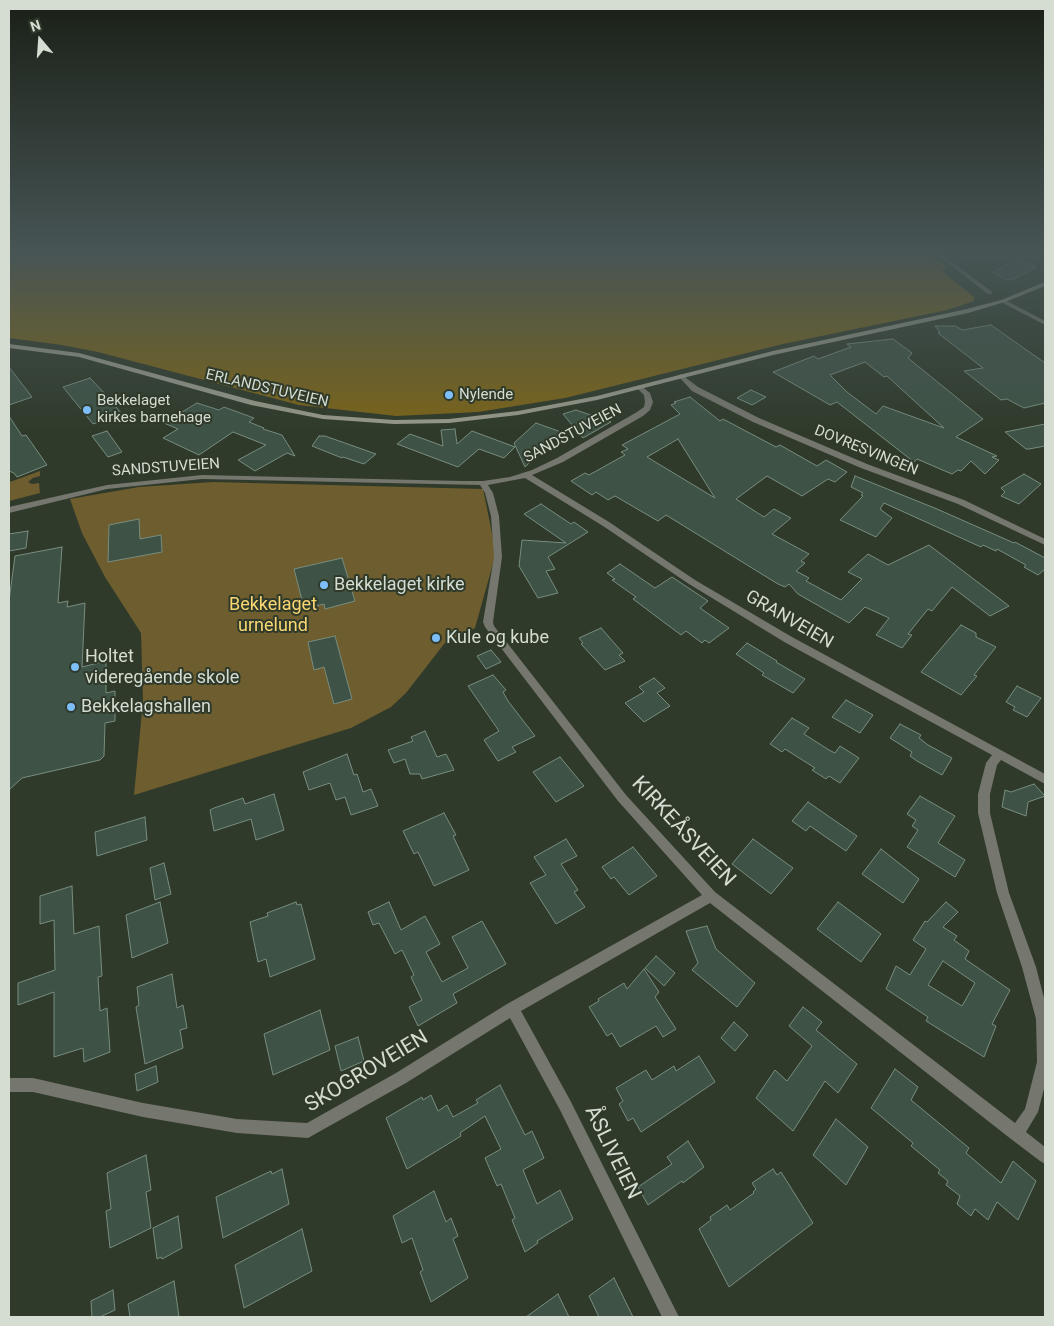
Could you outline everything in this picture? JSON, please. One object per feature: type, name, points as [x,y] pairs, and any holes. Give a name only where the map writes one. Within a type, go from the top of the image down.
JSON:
[{"type":"street","points":[[640,387],[786,350],[955,313]]},
{"type":"street","points":[[1026,313],[1045,323]]},
{"type":"street","name":"ERLANDSTUVEIEN","points":[[9,346],[79,354],[273,407],[323,417],[353,420],[423,422],[491,417],[559,406],[640,387]]},
{"type":"street","name":"DOVRESVINGEN","points":[[681,376],[695,388],[756,420],[862,465],[962,502],[1045,542]]},
{"type":"street","name":"SANDSTUVEIEN","points":[[9,510],[107,487],[202,477],[483,483],[526,475],[573,453],[645,411],[649,402],[647,395],[640,387]]},
{"type":"street","name":"GRANVEIEN","points":[[526,475],[606,524],[692,582],[747,615],[1045,779]]},
{"type":"street","name":"KIRKEÅSVEIEN","points":[[483,483],[489,493],[498,537],[498,557],[488,622],[490,627],[622,798],[711,896],[1045,1156]]},
{"type":"street","points":[[999,754],[992,763],[984,794],[984,814],[1004,893],[1029,967],[1043,1019],[1044,1062],[1031,1112],[1016,1134]]},
{"type":"street","name":"SKOGROVEIEN","points":[[9,1085],[32,1085],[143,1110],[237,1126],[308,1131],[401,1078],[512,1009],[711,896]]},
{"type":"street","name":"ÅSLIVEIEN","points":[[512,1009],[565,1105],[671,1317]]},
{"type":"green space","points":[[40,471],[40,476],[28,482],[32,484],[39,483],[40,493],[9,501],[9,480],[10,482]]},
{"type":"green space","name":"Bekkelaget urnelund","points":[[213,482],[483,489],[496,553],[475,628],[444,644],[406,693],[391,707],[351,728],[134,795],[143,701],[141,633],[105,577],[82,533],[70,499],[139,487]]},
{"type":"shaded area","points":[[9,313],[933,313],[783,344],[565,398],[478,412],[396,416],[299,405],[98,352],[9,338]]},
{"type":"building","points":[[991,325],[1045,363],[1045,403],[1024,408],[1007,399],[1001,400],[964,371],[983,368],[938,333],[940,332],[935,326],[956,326],[962,330]]},
{"type":"building","points":[[893,339],[912,353],[908,358],[983,419],[956,437],[997,456],[992,457],[999,460],[985,474],[971,461],[961,471],[958,470],[952,474],[917,459],[914,462],[837,402],[830,405],[773,372],[814,356],[818,359],[851,347],[847,344]],"holes":[[[865,362],[884,377],[887,376],[944,428],[883,406],[876,414],[847,392],[830,375]]]},
{"type":"building","points":[[9,367],[32,397],[9,405]]},
{"type":"building","points":[[90,378],[122,414],[93,424],[63,387]]},
{"type":"building","points":[[751,390],[766,397],[752,405],[737,398]]},
{"type":"building","points":[[690,397],[720,421],[723,419],[776,447],[780,445],[817,466],[826,460],[847,472],[835,482],[828,479],[802,496],[767,476],[736,499],[764,517],[774,509],[791,518],[772,534],[809,554],[801,561],[805,563],[796,571],[809,578],[806,581],[841,600],[862,579],[848,572],[868,554],[888,565],[929,545],[1009,606],[990,616],[952,587],[932,611],[928,609],[908,634],[912,635],[902,648],[876,635],[889,618],[865,607],[849,623],[798,594],[789,584],[785,587],[778,584],[666,515],[658,521],[615,496],[608,500],[596,492],[592,495],[571,481],[585,473],[589,475],[625,455],[621,452],[628,449],[622,445],[680,414],[671,405],[676,403],[674,402]],"holes":[[[678,439],[715,498],[647,457]]]},
{"type":"building","points":[[197,403],[219,410],[224,407],[254,418],[249,422],[282,435],[295,456],[287,453],[255,471],[238,460],[266,445],[233,432],[199,455],[163,438],[178,429],[164,423]]},
{"type":"building","points":[[576,410],[611,422],[583,438],[563,414]]},
{"type":"building","points":[[9,416],[22,436],[26,435],[47,465],[17,477],[9,471]]},
{"type":"building","points":[[536,423],[561,432],[525,467],[514,443]]},
{"type":"building","points":[[1045,424],[1045,446],[1026,449],[1005,432]]},
{"type":"building","points":[[455,429],[457,444],[472,431],[515,447],[504,458],[479,449],[458,467],[397,444],[410,434],[443,446],[441,430]]},
{"type":"building","points":[[107,431],[122,452],[108,457],[92,436]]},
{"type":"building","points":[[319,436],[325,436],[376,454],[364,464],[342,458],[312,446]]},
{"type":"building","points":[[1024,474],[1041,484],[1019,504],[1001,496],[1005,492],[1001,488]]},
{"type":"building","points":[[855,476],[1015,542],[1045,558],[1045,569],[1038,575],[1024,567],[1026,565],[997,549],[996,551],[983,545],[981,547],[884,503],[880,509],[892,518],[876,537],[840,520],[863,496],[861,495],[863,493],[851,487]]},
{"type":"building","points":[[541,504],[571,524],[574,522],[588,532],[548,557],[555,569],[546,571],[558,593],[538,598],[519,566],[522,540],[566,543],[524,514]]},
{"type":"building","points":[[139,519],[140,539],[161,535],[162,552],[108,562],[109,525]]},
{"type":"building","points":[[28,531],[26,548],[9,551],[9,534]]},
{"type":"building","points":[[62,547],[58,603],[68,601],[67,607],[85,603],[82,667],[106,661],[106,693],[115,691],[115,721],[105,723],[104,756],[100,760],[22,778],[9,790],[9,601],[15,556]]},
{"type":"building","name":"Bekkelaget kirke","points":[[342,558],[355,601],[325,609],[324,604],[312,607],[303,604],[294,569]]},
{"type":"building","points":[[620,564],[655,588],[672,577],[708,601],[700,608],[729,628],[709,643],[705,640],[702,643],[686,631],[681,635],[633,599],[636,597],[612,580],[615,579],[607,573]]},
{"type":"building","points":[[961,625],[976,633],[976,637],[996,647],[974,675],[977,676],[961,695],[921,672]]},
{"type":"building","points":[[601,628],[623,653],[619,655],[625,661],[605,670],[581,644],[583,643],[579,638]]},
{"type":"building","points":[[335,636],[352,699],[334,704],[324,667],[314,670],[308,642]]},
{"type":"building","points":[[747,643],[805,679],[793,693],[762,675],[764,673],[736,654]]},
{"type":"building","points":[[491,650],[501,662],[486,669],[477,656]]},
{"type":"building","points":[[493,675],[506,690],[503,692],[508,701],[535,736],[512,747],[516,752],[498,761],[484,740],[499,731],[468,686]]},
{"type":"building","points":[[654,678],[665,688],[657,693],[670,706],[644,722],[625,703],[644,692],[639,687]]},
{"type":"building","points":[[1017,686],[1041,698],[1027,717],[1013,710],[1015,707],[1006,702]]},
{"type":"building","points":[[846,700],[873,715],[860,733],[832,717]]},
{"type":"building","points":[[792,718],[809,728],[804,734],[829,750],[835,753],[840,746],[859,758],[840,783],[829,776],[826,779],[812,770],[815,768],[785,749],[782,752],[770,744]]},
{"type":"building","points":[[900,724],[921,735],[919,738],[928,745],[952,758],[942,775],[917,761],[910,756],[912,752],[890,738]]},
{"type":"building","points":[[425,731],[437,757],[446,754],[454,770],[422,779],[420,774],[410,774],[405,759],[394,763],[388,750],[413,741],[411,737]]},
{"type":"building","points":[[347,754],[354,775],[357,774],[363,792],[371,789],[378,806],[351,815],[345,797],[336,800],[330,783],[309,790],[303,772]]},
{"type":"building","points":[[560,757],[584,786],[556,802],[533,772]]},
{"type":"building","points":[[1034,784],[1045,796],[1028,802],[1026,816],[1002,807],[1005,790],[1011,792]]},
{"type":"building","points":[[274,794],[284,830],[256,840],[251,819],[214,831],[210,810],[243,798],[245,804]]},
{"type":"building","points":[[920,796],[955,816],[938,843],[965,860],[955,877],[907,847],[918,830],[912,826],[916,820],[907,814]]},
{"type":"building","points":[[808,802],[857,836],[846,851],[810,826],[806,831],[792,821]]},
{"type":"building","points":[[444,813],[456,835],[453,836],[469,870],[434,886],[418,852],[414,854],[403,831]]},
{"type":"building","points":[[145,817],[147,840],[97,856],[95,832]]},
{"type":"building","points":[[566,839],[577,856],[561,864],[578,890],[574,892],[585,907],[556,924],[530,883],[546,875],[534,857]]},
{"type":"building","points":[[753,839],[793,868],[771,894],[732,864]]},
{"type":"building","points":[[633,847],[657,876],[629,895],[614,877],[611,879],[602,867]]},
{"type":"building","points":[[881,849],[919,879],[903,903],[862,874]]},
{"type":"building","points":[[164,863],[171,894],[155,900],[150,868]]},
{"type":"building","points":[[72,886],[74,934],[99,926],[102,976],[98,977],[100,1011],[107,1008],[110,1052],[84,1062],[83,1048],[54,1057],[54,992],[18,1005],[18,983],[55,970],[54,920],[40,924],[40,896]]},
{"type":"building","points":[[160,902],[168,943],[132,958],[126,915]]},
{"type":"building","points":[[296,902],[297,905],[301,904],[315,959],[270,977],[266,959],[258,962],[250,922],[268,916],[267,913]]},
{"type":"building","points":[[389,902],[401,930],[425,916],[440,944],[426,952],[442,982],[468,968],[452,937],[482,921],[506,964],[453,994],[457,1003],[418,1026],[409,1007],[422,1000],[411,977],[414,975],[402,950],[395,954],[379,923],[373,925],[368,912]]},
{"type":"building","points":[[838,902],[881,934],[861,962],[817,929]]},
{"type":"building","points":[[946,902],[958,912],[943,927],[957,936],[954,940],[969,951],[965,959],[1010,990],[992,1024],[996,1026],[984,1057],[926,1021],[928,1017],[886,989],[896,966],[910,975],[926,949],[913,940],[925,921],[927,922]],"holes":[[[943,961],[975,983],[962,1006],[928,985]]]},
{"type":"building","points":[[707,926],[716,949],[755,983],[737,1007],[692,970],[698,963],[686,931]]},
{"type":"building","points":[[656,956],[675,973],[664,986],[645,968]]},
{"type":"building","points":[[644,969],[659,992],[655,997],[676,1029],[663,1037],[656,1026],[620,1047],[612,1033],[607,1036],[589,1007],[599,1001],[598,999],[624,983],[627,989]]},
{"type":"building","points":[[172,974],[177,1008],[183,1005],[187,1028],[180,1030],[183,1048],[145,1064],[136,1007],[139,1005],[137,987]]},
{"type":"building","points":[[803,1007],[822,1022],[816,1030],[857,1064],[838,1093],[825,1081],[793,1131],[756,1098],[775,1070],[787,1081],[812,1046],[789,1026]]},
{"type":"building","points":[[320,1010],[330,1050],[273,1075],[264,1034]]},
{"type":"building","points":[[734,1022],[748,1035],[735,1051],[721,1038]]},
{"type":"building","points":[[358,1037],[364,1061],[341,1071],[335,1046]]},
{"type":"building","points":[[699,1056],[715,1082],[641,1132],[633,1118],[628,1121],[619,1104],[623,1101],[616,1088],[646,1070],[652,1080],[674,1066],[676,1071]]},
{"type":"building","points":[[156,1066],[158,1082],[137,1091],[135,1074]]},
{"type":"building","points":[[895,1069],[918,1087],[911,1100],[969,1148],[966,1153],[1001,1183],[1013,1161],[1036,1181],[1018,1220],[997,1202],[988,1220],[975,1209],[971,1216],[957,1204],[960,1196],[946,1185],[948,1181],[938,1173],[940,1170],[911,1146],[913,1143],[871,1108]]},
{"type":"building","points":[[500,1085],[525,1135],[532,1131],[544,1158],[523,1170],[537,1204],[560,1190],[573,1219],[537,1241],[538,1243],[525,1252],[512,1220],[515,1218],[501,1184],[497,1186],[485,1158],[501,1149],[485,1116],[460,1133],[461,1136],[407,1169],[386,1118],[422,1097],[423,1100],[431,1095],[438,1111],[447,1105],[453,1117],[478,1103],[476,1100]]},
{"type":"building","points":[[836,1119],[868,1147],[846,1185],[813,1155]]},
{"type":"building","points":[[688,1141],[704,1167],[648,1205],[638,1187],[672,1164],[667,1157]]},
{"type":"building","points":[[146,1155],[151,1190],[146,1192],[151,1228],[110,1248],[106,1211],[111,1209],[107,1173]]},
{"type":"building","points":[[282,1169],[289,1204],[223,1238],[216,1197],[271,1171],[272,1174]]},
{"type":"building","points":[[773,1169],[777,1175],[781,1172],[813,1223],[729,1287],[699,1229],[711,1220],[710,1217],[727,1205],[730,1210],[754,1193],[756,1189],[752,1183]]},
{"type":"building","points":[[434,1191],[446,1222],[451,1218],[458,1236],[453,1239],[468,1278],[431,1302],[420,1272],[423,1270],[412,1238],[402,1243],[393,1216]]},
{"type":"building","points":[[178,1216],[182,1248],[162,1259],[161,1257],[157,1259],[153,1228]]},
{"type":"building","points":[[302,1229],[312,1271],[244,1308],[235,1265]]},
{"type":"building","points":[[614,1278],[633,1317],[599,1317],[589,1296]]},
{"type":"building","points":[[174,1281],[179,1317],[130,1317],[128,1304]]},
{"type":"building","points":[[113,1290],[115,1310],[100,1317],[92,1317],[91,1301]]},
{"type":"building","points":[[558,1294],[569,1317],[526,1317]]},
{"type":"place","name":"Nylende","points":[[449,395]]},
{"type":"place","name":"Bekkelaget kirkes barnehage","points":[[87,410]]},
{"type":"place","name":"Bekkelaget kirke","points":[[324,585]]},
{"type":"place","name":"Kule og kube","points":[[436,638]]},
{"type":"place","name":"Holtet videregående skole","points":[[75,667]]},
{"type":"place","name":"Bekkelagshallen","points":[[71,707]]}]
